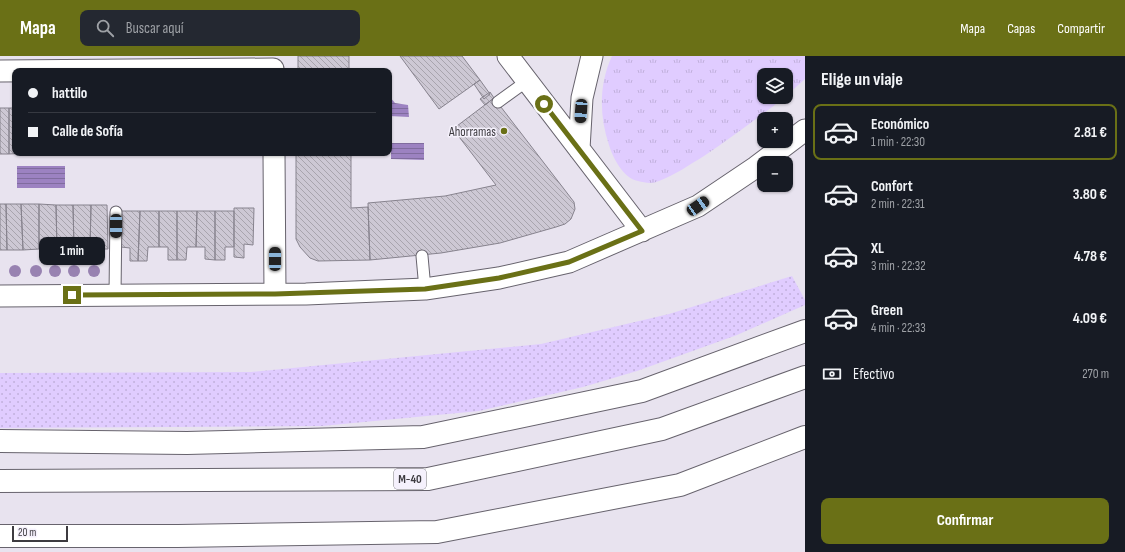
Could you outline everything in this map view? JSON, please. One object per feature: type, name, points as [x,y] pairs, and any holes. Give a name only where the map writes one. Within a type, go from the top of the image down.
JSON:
[{"type":"highway","points":[[0,441],[187,443],[424,437],[642,391],[805,331]]},
{"type":"highway","name":"M-40","points":[[0,481],[428,479],[662,429],[805,377]]},
{"type":"highway","points":[[0,536],[178,536],[437,532],[680,484],[805,437]]},
{"type":"street","points":[[508,56],[642,231]]},
{"type":"street","points":[[579,149],[582,98],[592,56]]},
{"type":"street","points":[[136,68],[273,65]]},
{"type":"street","points":[[0,71],[12,71]]},
{"type":"street","points":[[0,296],[275,294],[425,289],[499,278],[569,262],[698,206],[756,167],[805,130]]},
{"type":"street","points":[[274,156],[275,294]]},
{"type":"lane","points":[[498,102],[527,81]]},
{"type":"lane","points":[[115,295],[116,212]]},
{"type":"lane","points":[[422,256],[425,289]]},
{"type":"green space","points":[[612,56],[805,56],[805,79],[793,90],[793,68],[757,68],[757,104],[776,104],[765,112],[757,112],[757,118],[704,156],[671,176],[657,182],[646,183],[633,179],[623,172],[613,156],[609,145],[603,122],[602,111],[603,89]]},
{"type":"green space","points":[[792,276],[805,300],[805,305],[737,335],[637,371],[583,387],[479,411],[322,426],[0,428],[0,373],[251,372],[541,344],[669,314]]},
{"type":"shaded area","points":[[392,100],[395,103],[408,105],[409,117],[392,116]]},
{"type":"shaded area","points":[[392,143],[424,143],[424,160],[391,159]]},
{"type":"shaded area","points":[[17,166],[65,166],[65,188],[17,188]]},
{"type":"building","points":[[298,56],[349,56],[349,68],[298,68]]},
{"type":"building","points":[[400,56],[462,56],[480,80],[439,109]]},
{"type":"building","points":[[480,80],[490,94],[484,99],[474,84]]},
{"type":"building","points":[[490,92],[494,98],[485,105],[480,99]]},
{"type":"building","points":[[494,98],[574,202],[575,209],[571,219],[565,224],[500,243],[441,253],[370,260],[368,203],[445,196],[496,185],[453,129]]},
{"type":"building","points":[[0,108],[9,108],[9,154],[0,154]]},
{"type":"building","points":[[9,108],[12,108],[12,154],[9,154]]},
{"type":"building","points":[[296,156],[351,156],[351,208],[368,207],[370,260],[318,261],[310,258],[300,247],[296,239]]},
{"type":"building","points":[[0,204],[6,204],[7,250],[0,250]]},
{"type":"building","points":[[6,204],[21,204],[23,250],[7,250]]},
{"type":"building","points":[[21,204],[39,204],[39,249],[23,250]]},
{"type":"building","points":[[39,204],[56,205],[57,250],[39,249]]},
{"type":"building","points":[[56,205],[73,205],[74,249],[57,250]]},
{"type":"building","points":[[73,205],[91,205],[90,249],[74,249]]},
{"type":"building","points":[[91,205],[107,205],[108,249],[90,249]]},
{"type":"building","points":[[234,208],[254,208],[253,245],[244,244],[244,258],[234,257]]},
{"type":"building","points":[[121,211],[140,211],[138,261],[130,261],[130,248],[121,247]]},
{"type":"building","points":[[140,211],[159,211],[159,247],[148,247],[147,261],[138,261]]},
{"type":"building","points":[[159,211],[177,211],[177,260],[168,260],[168,247],[159,247]]},
{"type":"building","points":[[177,211],[197,211],[196,247],[187,247],[186,260],[177,260]]},
{"type":"building","points":[[197,211],[215,211],[215,260],[205,259],[205,247],[196,247]]},
{"type":"building","points":[[215,211],[234,211],[234,247],[225,247],[225,260],[215,260]]},
{"type":"place","name":"Ahorramas","points":[[504,131]]},
{"type":"route","points":[[72,295],[275,294],[425,289],[499,278],[569,262],[642,231],[544,104]]}]
